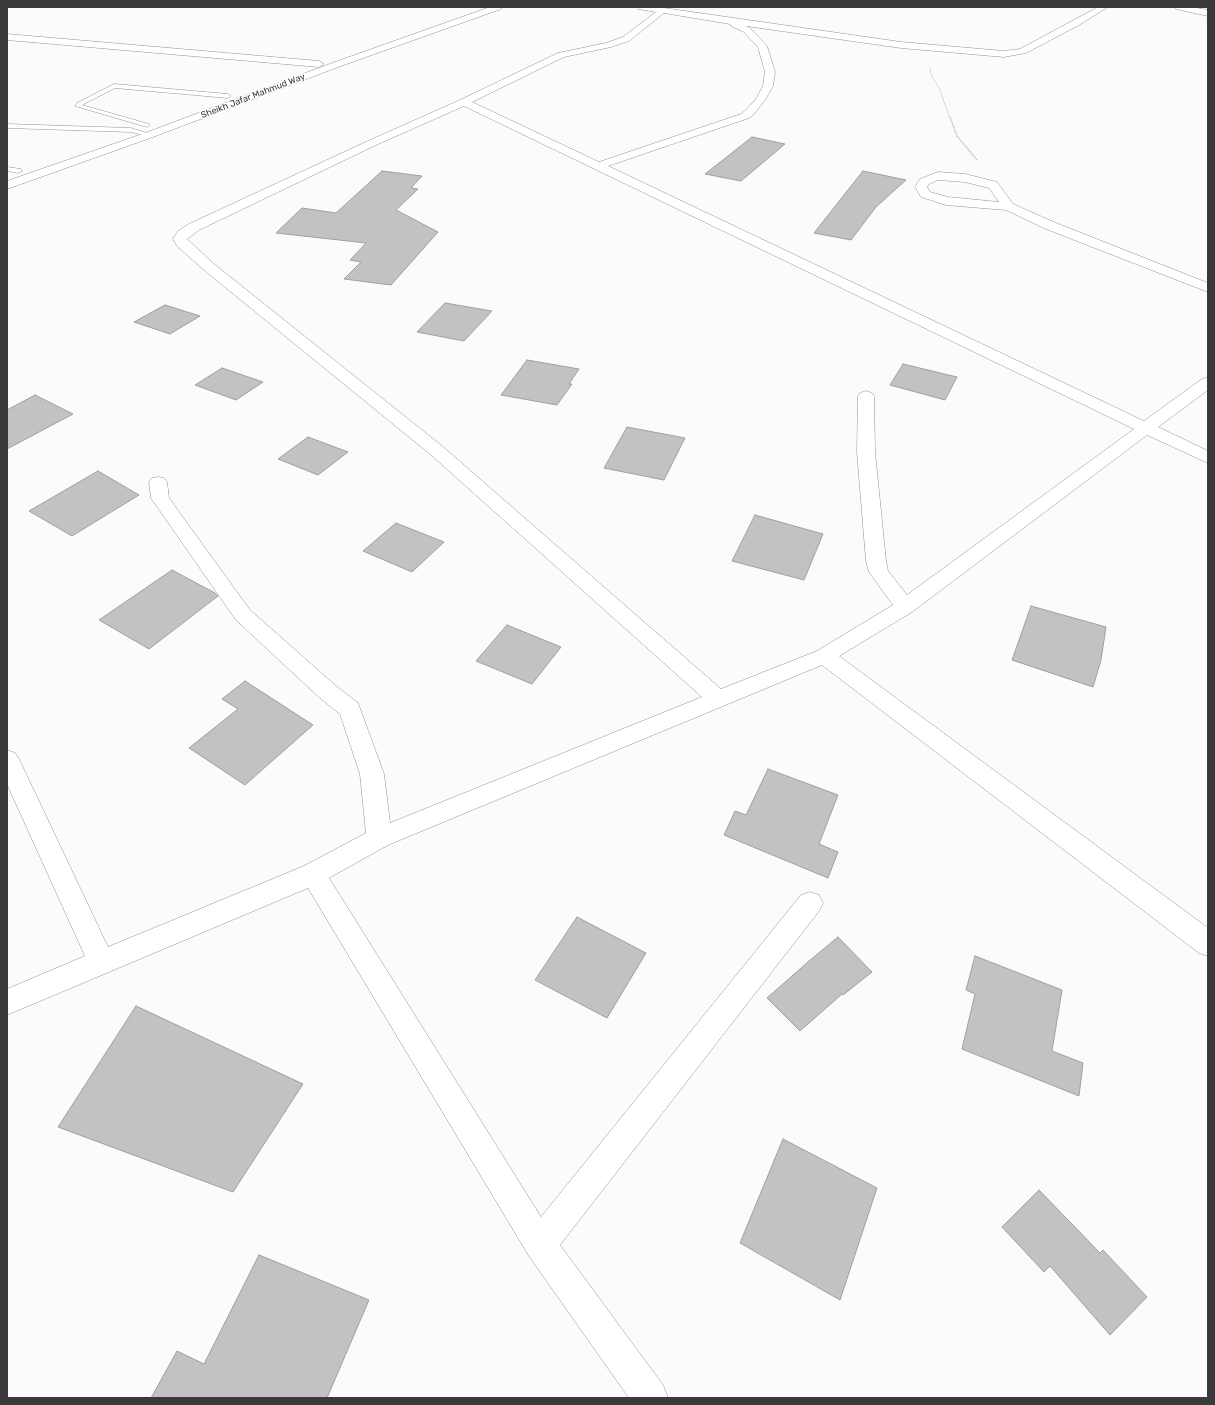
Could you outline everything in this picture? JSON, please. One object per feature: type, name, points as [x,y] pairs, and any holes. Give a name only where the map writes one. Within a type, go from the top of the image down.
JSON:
[{"type":"street","name":"Sheikh Jafar Mahmud Way","points":[[7,185],[148,130],[228,96],[481,7]]},
{"type":"street","name":"Sheikh Jafar Mahmud Way","points":[[7,175],[132,130],[148,130],[498,7]]},
{"type":"street","points":[[642,7],[730,22],[901,45],[981,53],[1015,53],[1076,23],[1104,7]]},
{"type":"street","points":[[1179,7],[1208,13]]},
{"type":"street","points":[[662,11],[626,39],[608,45],[561,55],[464,102],[372,143],[194,227],[180,239],[182,243],[436,450],[718,699]]},
{"type":"street","points":[[598,166],[745,116],[750,112],[760,100],[768,86],[770,72],[762,46],[747,30],[730,22]]},
{"type":"street","points":[[7,37],[319,64]]},
{"type":"street","points":[[464,102],[1208,458]]},
{"type":"street","points":[[1009,207],[993,185],[965,178],[938,176],[924,182],[921,187],[925,194],[946,201],[1009,207],[1051,226],[1208,288]]},
{"type":"street","points":[[7,1002],[313,874],[379,838],[824,656],[905,606],[1208,382]]},
{"type":"street","points":[[866,396],[866,452],[876,561],[879,572],[905,606]]},
{"type":"street","points":[[158,482],[160,498],[243,615],[328,692],[350,709],[372,774],[379,838]]},
{"type":"street","points":[[824,656],[1208,944]]},
{"type":"street","points":[[7,759],[102,963]]},
{"type":"street","points":[[313,874],[540,1245],[650,1398]]},
{"type":"street","points":[[540,1245],[810,903]]},
{"type":"lane","points":[[148,130],[78,106],[79,104],[114,86],[228,96]]},
{"type":"lane","points":[[7,126],[132,130]]},
{"type":"lane","points":[[7,168],[18,171]]},
{"type":"path","points":[[901,45],[925,57],[929,61],[932,74],[957,136],[976,159],[992,172],[995,178],[993,185]]},
{"type":"building","points":[[752,137],[785,144],[741,181],[705,174]]},
{"type":"building","points":[[382,171],[422,176],[411,188],[418,189],[396,210],[438,232],[391,285],[344,279],[361,262],[350,260],[366,243],[276,233],[302,208],[336,213]]},
{"type":"building","points":[[863,171],[906,180],[876,207],[851,240],[814,233]]},
{"type":"building","points":[[445,303],[492,311],[464,341],[417,332]]},
{"type":"building","points":[[165,305],[200,316],[170,334],[134,322]]},
{"type":"building","points":[[527,360],[579,369],[569,384],[572,384],[557,405],[501,395]]},
{"type":"building","points":[[903,364],[957,377],[945,400],[890,385]]},
{"type":"building","points":[[222,368],[263,382],[236,400],[195,385]]},
{"type":"building","points":[[35,395],[73,414],[7,449],[7,410]]},
{"type":"building","points":[[627,427],[685,438],[664,480],[604,468]]},
{"type":"building","points":[[308,437],[348,452],[318,475],[278,459]]},
{"type":"building","points":[[98,471],[139,495],[72,536],[29,511]]},
{"type":"building","points":[[755,515],[823,534],[804,580],[732,561]]},
{"type":"building","points":[[396,523],[444,542],[412,572],[363,551]]},
{"type":"building","points":[[172,570],[218,596],[149,649],[99,620]]},
{"type":"building","points":[[1031,606],[1106,627],[1101,660],[1093,687],[1012,660]]},
{"type":"building","points":[[507,625],[561,647],[532,684],[476,661]]},
{"type":"building","points":[[245,681],[313,725],[245,785],[189,748],[238,709],[222,699]]},
{"type":"building","points":[[768,769],[838,795],[819,844],[838,852],[828,878],[724,835],[735,811],[746,815]]},
{"type":"building","points":[[577,917],[646,953],[607,1018],[535,980]]},
{"type":"building","points":[[838,937],[872,972],[843,995],[842,994],[800,1031],[767,998]]},
{"type":"building","points":[[975,956],[1062,990],[1052,1051],[1083,1063],[1079,1096],[962,1049],[975,994],[966,990]]},
{"type":"building","points":[[136,1006],[303,1084],[233,1192],[58,1127]]},
{"type":"building","points":[[783,1139],[877,1188],[840,1300],[740,1243]]},
{"type":"building","points":[[1039,1190],[1100,1253],[1103,1250],[1147,1297],[1110,1335],[1050,1266],[1044,1272],[1002,1227]]},
{"type":"building","points":[[259,1255],[369,1300],[327,1398],[151,1398],[177,1351],[204,1364]]}]
